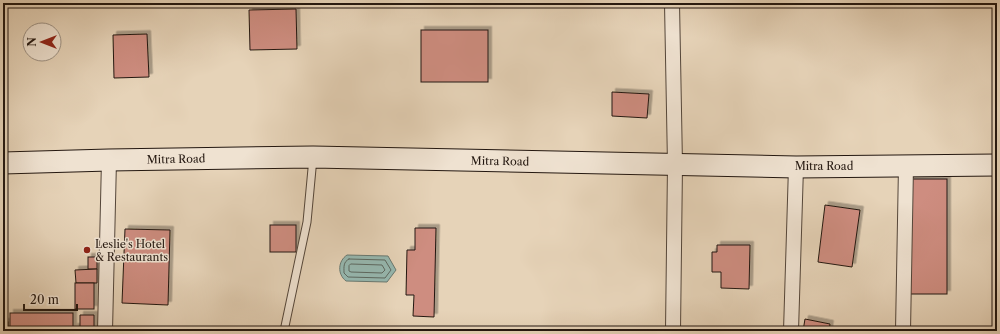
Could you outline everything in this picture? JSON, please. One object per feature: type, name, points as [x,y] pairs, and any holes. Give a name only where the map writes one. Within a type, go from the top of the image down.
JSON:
[{"type":"street","points":[[672,3],[675,165],[673,331]]},
{"type":"street","name":"Mitra Road","points":[[3,163],[109,160],[313,158],[796,167],[997,165]]},
{"type":"street","points":[[105,331],[109,160]]},
{"type":"street","points":[[903,331],[906,166]]},
{"type":"street","points":[[791,331],[796,167]]},
{"type":"lane","points":[[284,331],[307,222],[313,158]]},
{"type":"water","points":[[347,255],[388,256],[396,270],[387,282],[346,281],[341,275],[340,264]]},
{"type":"building","points":[[296,9],[297,49],[250,50],[249,10]]},
{"type":"building","points":[[421,30],[488,30],[488,82],[421,82]]},
{"type":"building","points":[[147,34],[149,77],[114,78],[113,35]]},
{"type":"building","points":[[612,92],[649,94],[647,118],[612,116]]},
{"type":"building","points":[[907,179],[947,179],[947,294],[907,294]]},
{"type":"building","points":[[825,205],[860,210],[852,267],[818,262]]},
{"type":"building","points":[[270,225],[296,225],[296,252],[270,252]]},
{"type":"building","points":[[415,228],[436,228],[434,317],[413,316],[414,295],[406,295],[407,250],[415,250]]},
{"type":"building","points":[[125,229],[170,230],[168,305],[122,303]]},
{"type":"building","points":[[717,245],[750,245],[749,289],[721,288],[721,272],[712,272],[712,252],[717,252]]},
{"type":"building","points":[[88,257],[97,257],[97,269],[88,269]]},
{"type":"building","points":[[97,269],[97,283],[76,283],[75,270]]},
{"type":"building","points":[[75,283],[94,283],[94,309],[75,309]]},
{"type":"building","points":[[10,313],[73,313],[73,331],[10,331]]},
{"type":"building","points":[[80,315],[94,315],[94,331],[74,331],[74,327],[80,327]]},
{"type":"building","points":[[805,319],[830,324],[829,331],[803,331]]},
{"type":"building","points":[[3,322],[8,322],[8,331],[3,331]]},
{"type":"place","name":"Leslie's Hotel & Restaurants","points":[[87,250]]}]
